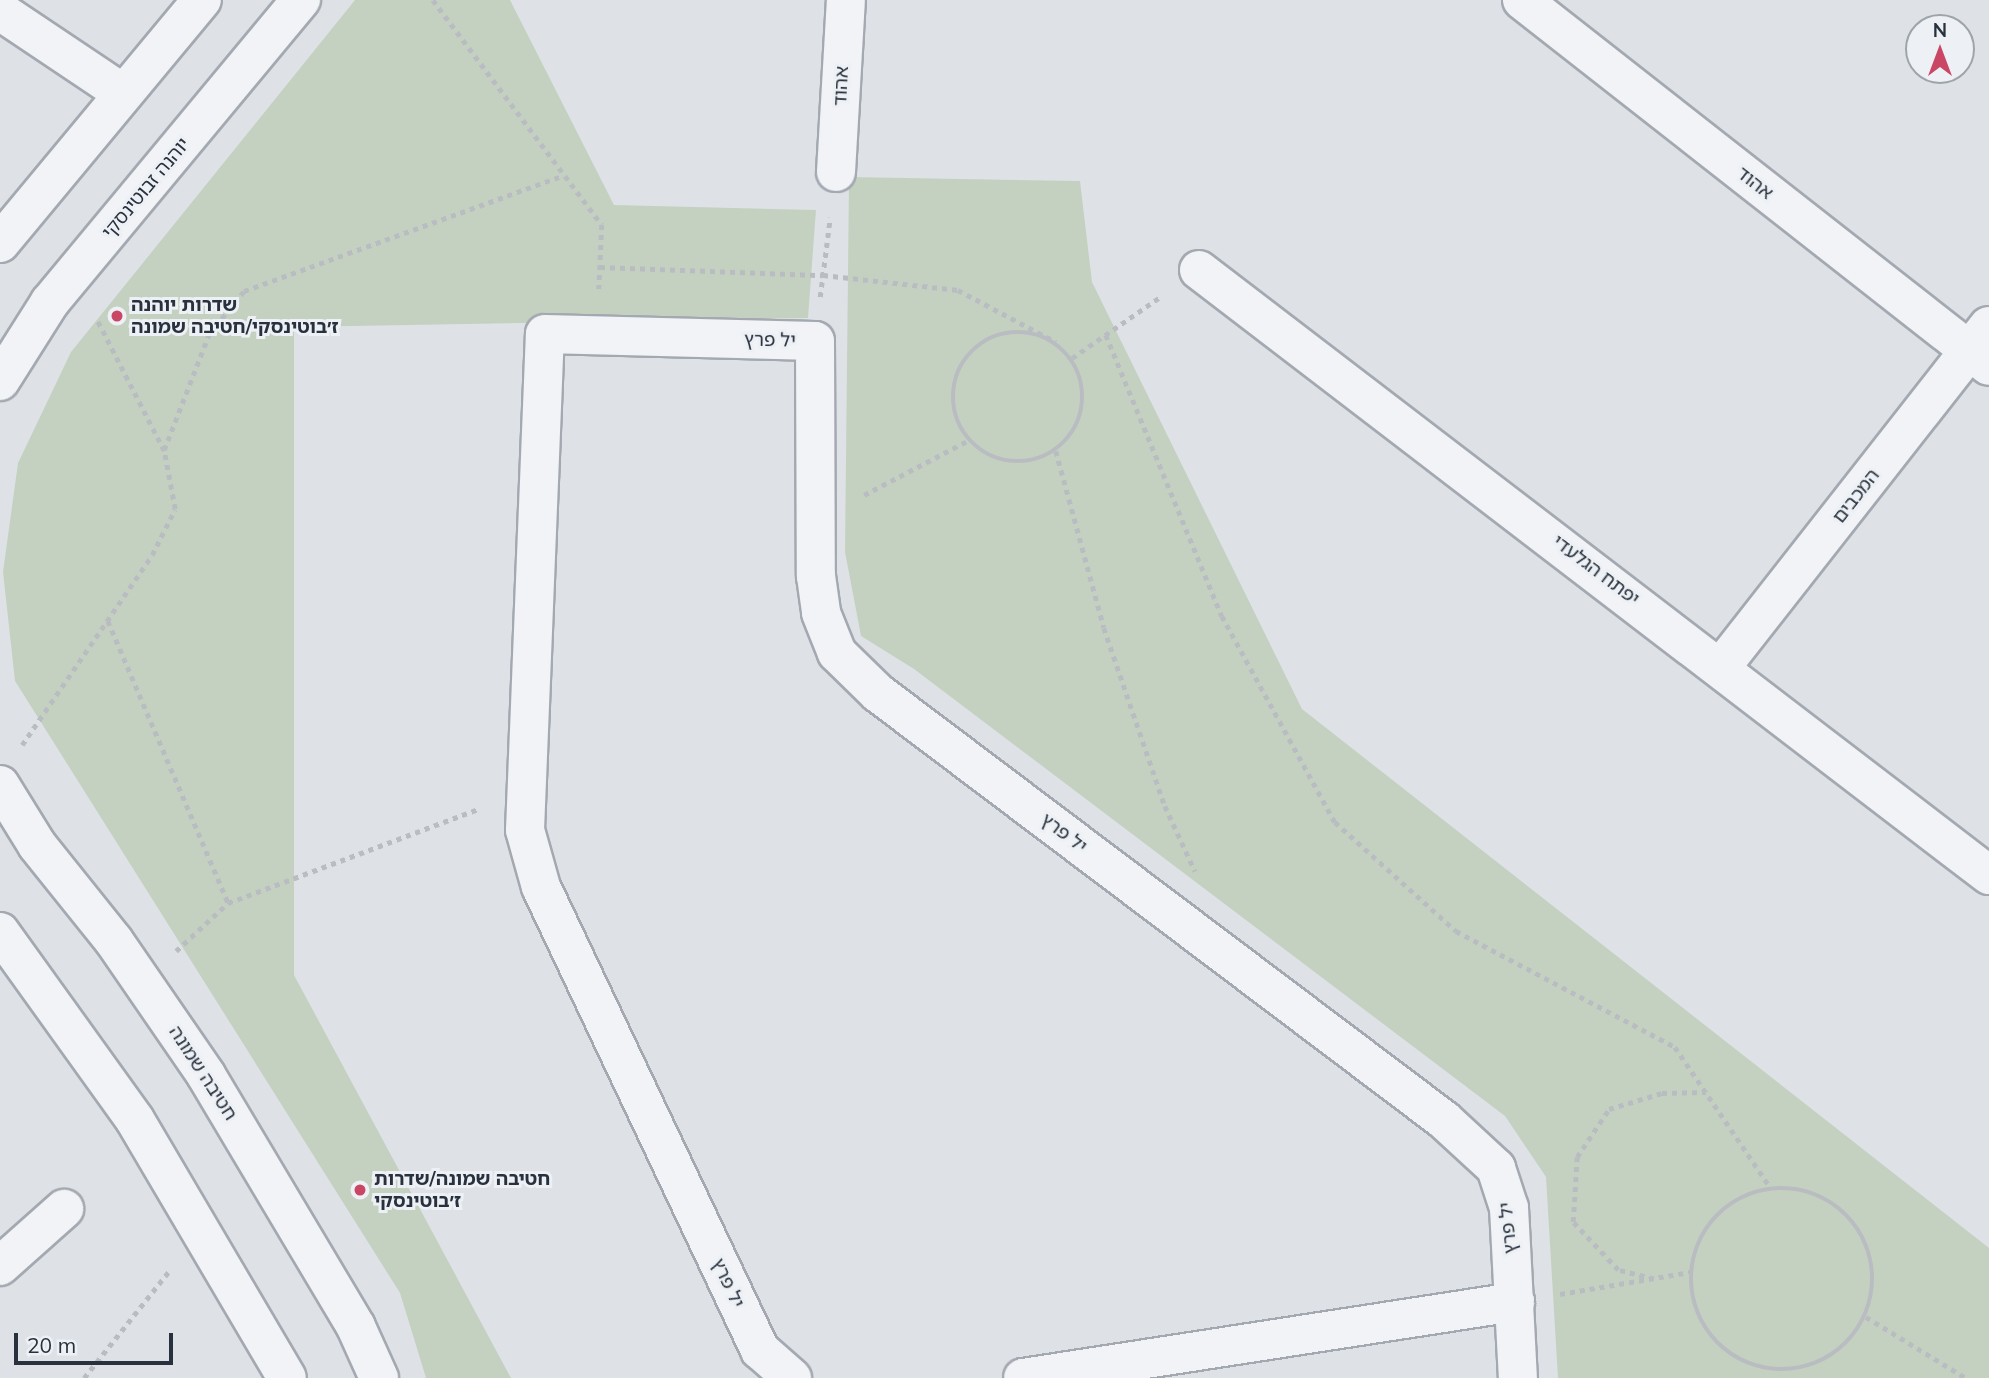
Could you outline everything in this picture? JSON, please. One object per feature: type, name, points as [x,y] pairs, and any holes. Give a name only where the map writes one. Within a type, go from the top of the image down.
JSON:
[{"type":"street","points":[[0,243],[121,92],[202,0]]},
{"type":"street","name":"יוהנה זבוטינסקי","points":[[0,381],[50,302],[301,0]]},
{"type":"street","name":"אהוד","points":[[836,172],[846,0]]},
{"type":"street","name":"אהוד","points":[[1522,0],[1983,348]]},
{"type":"street","points":[[0,11],[121,92]]},
{"type":"street","name":"יפתח הגלעדי","points":[[1199,270],[1722,666],[1989,875]]},
{"type":"street","name":"יל פרץ","points":[[792,1378],[760,1350],[541,887],[525,830],[545,334],[815,341],[816,520],[821,612],[837,653],[877,692],[1444,1120],[1496,1168],[1509,1208],[1518,1378]]},
{"type":"street","name":"המכבים","points":[[1722,666],[1983,348]]},
{"type":"street","name":"חטיבה שמונה","points":[[8,770],[37,845],[142,982],[206,1075],[356,1327],[379,1378]]},
{"type":"street","points":[[0,932],[135,1119],[202,1229],[287,1378]]},
{"type":"street","points":[[0,1266],[64,1209]]},
{"type":"street","points":[[1023,1378],[1515,1302]]},
{"type":"path","points":[[433,0],[602,225],[597,336]]},
{"type":"path","points":[[815,341],[836,172]]},
{"type":"path","points":[[164,451],[209,334],[244,291],[564,175]]},
{"type":"path","points":[[600,267],[823,275],[958,290],[1056,342],[1072,358],[1082,379],[1084,402],[1078,424],[1056,451],[1012,462],[987,454],[969,440],[957,421],[951,399],[954,379],[964,359],[980,342],[1001,333],[1024,331],[1056,342]]},
{"type":"path","points":[[1072,358],[1199,270]]},
{"type":"path","points":[[8,770],[152,555],[176,509],[164,451],[74,274]]},
{"type":"path","points":[[1106,335],[1222,616],[1335,822],[1457,931],[1675,1048],[1770,1188]]},
{"type":"path","points":[[816,520],[969,440]]},
{"type":"path","points":[[1056,451],[1124,689],[1165,806],[1198,879]]},
{"type":"path","points":[[107,621],[228,903]]},
{"type":"path","points":[[142,982],[228,903],[527,791]]},
{"type":"path","points":[[1654,1279],[1618,1270],[1573,1222],[1577,1157],[1609,1109],[1662,1093],[1707,1092]]},
{"type":"path","points":[[1770,1188],[1802,1190],[1832,1202],[1855,1223],[1869,1251],[1873,1286],[1866,1317],[1847,1343],[1821,1361],[1777,1370],[1746,1363],[1707,1332],[1693,1303],[1690,1272],[1698,1242],[1716,1215],[1742,1196],[1770,1188]]},
{"type":"path","points":[[84,1378],[202,1229]]},
{"type":"path","points":[[1515,1302],[1690,1272]]},
{"type":"path","points":[[1866,1317],[1966,1378]]},
{"type":"green space","points":[[355,0],[510,0],[614,205],[816,210],[808,318],[294,327],[294,975],[511,1378],[426,1378],[400,1293],[15,681],[3,572],[18,463],[71,352]]},
{"type":"green space","points":[[849,177],[1080,181],[1092,282],[1302,709],[1989,1248],[1989,1378],[1558,1378],[1546,1177],[1505,1116],[914,669],[861,636],[845,552]]},
{"type":"place","name":"שדרות יוהנה ז׳בוטינסקי/חטיבה שמונה","points":[[117,316]]},
{"type":"place","name":"חטיבה שמונה/שדרות ז׳בוטינסקי","points":[[360,1190]]}]
